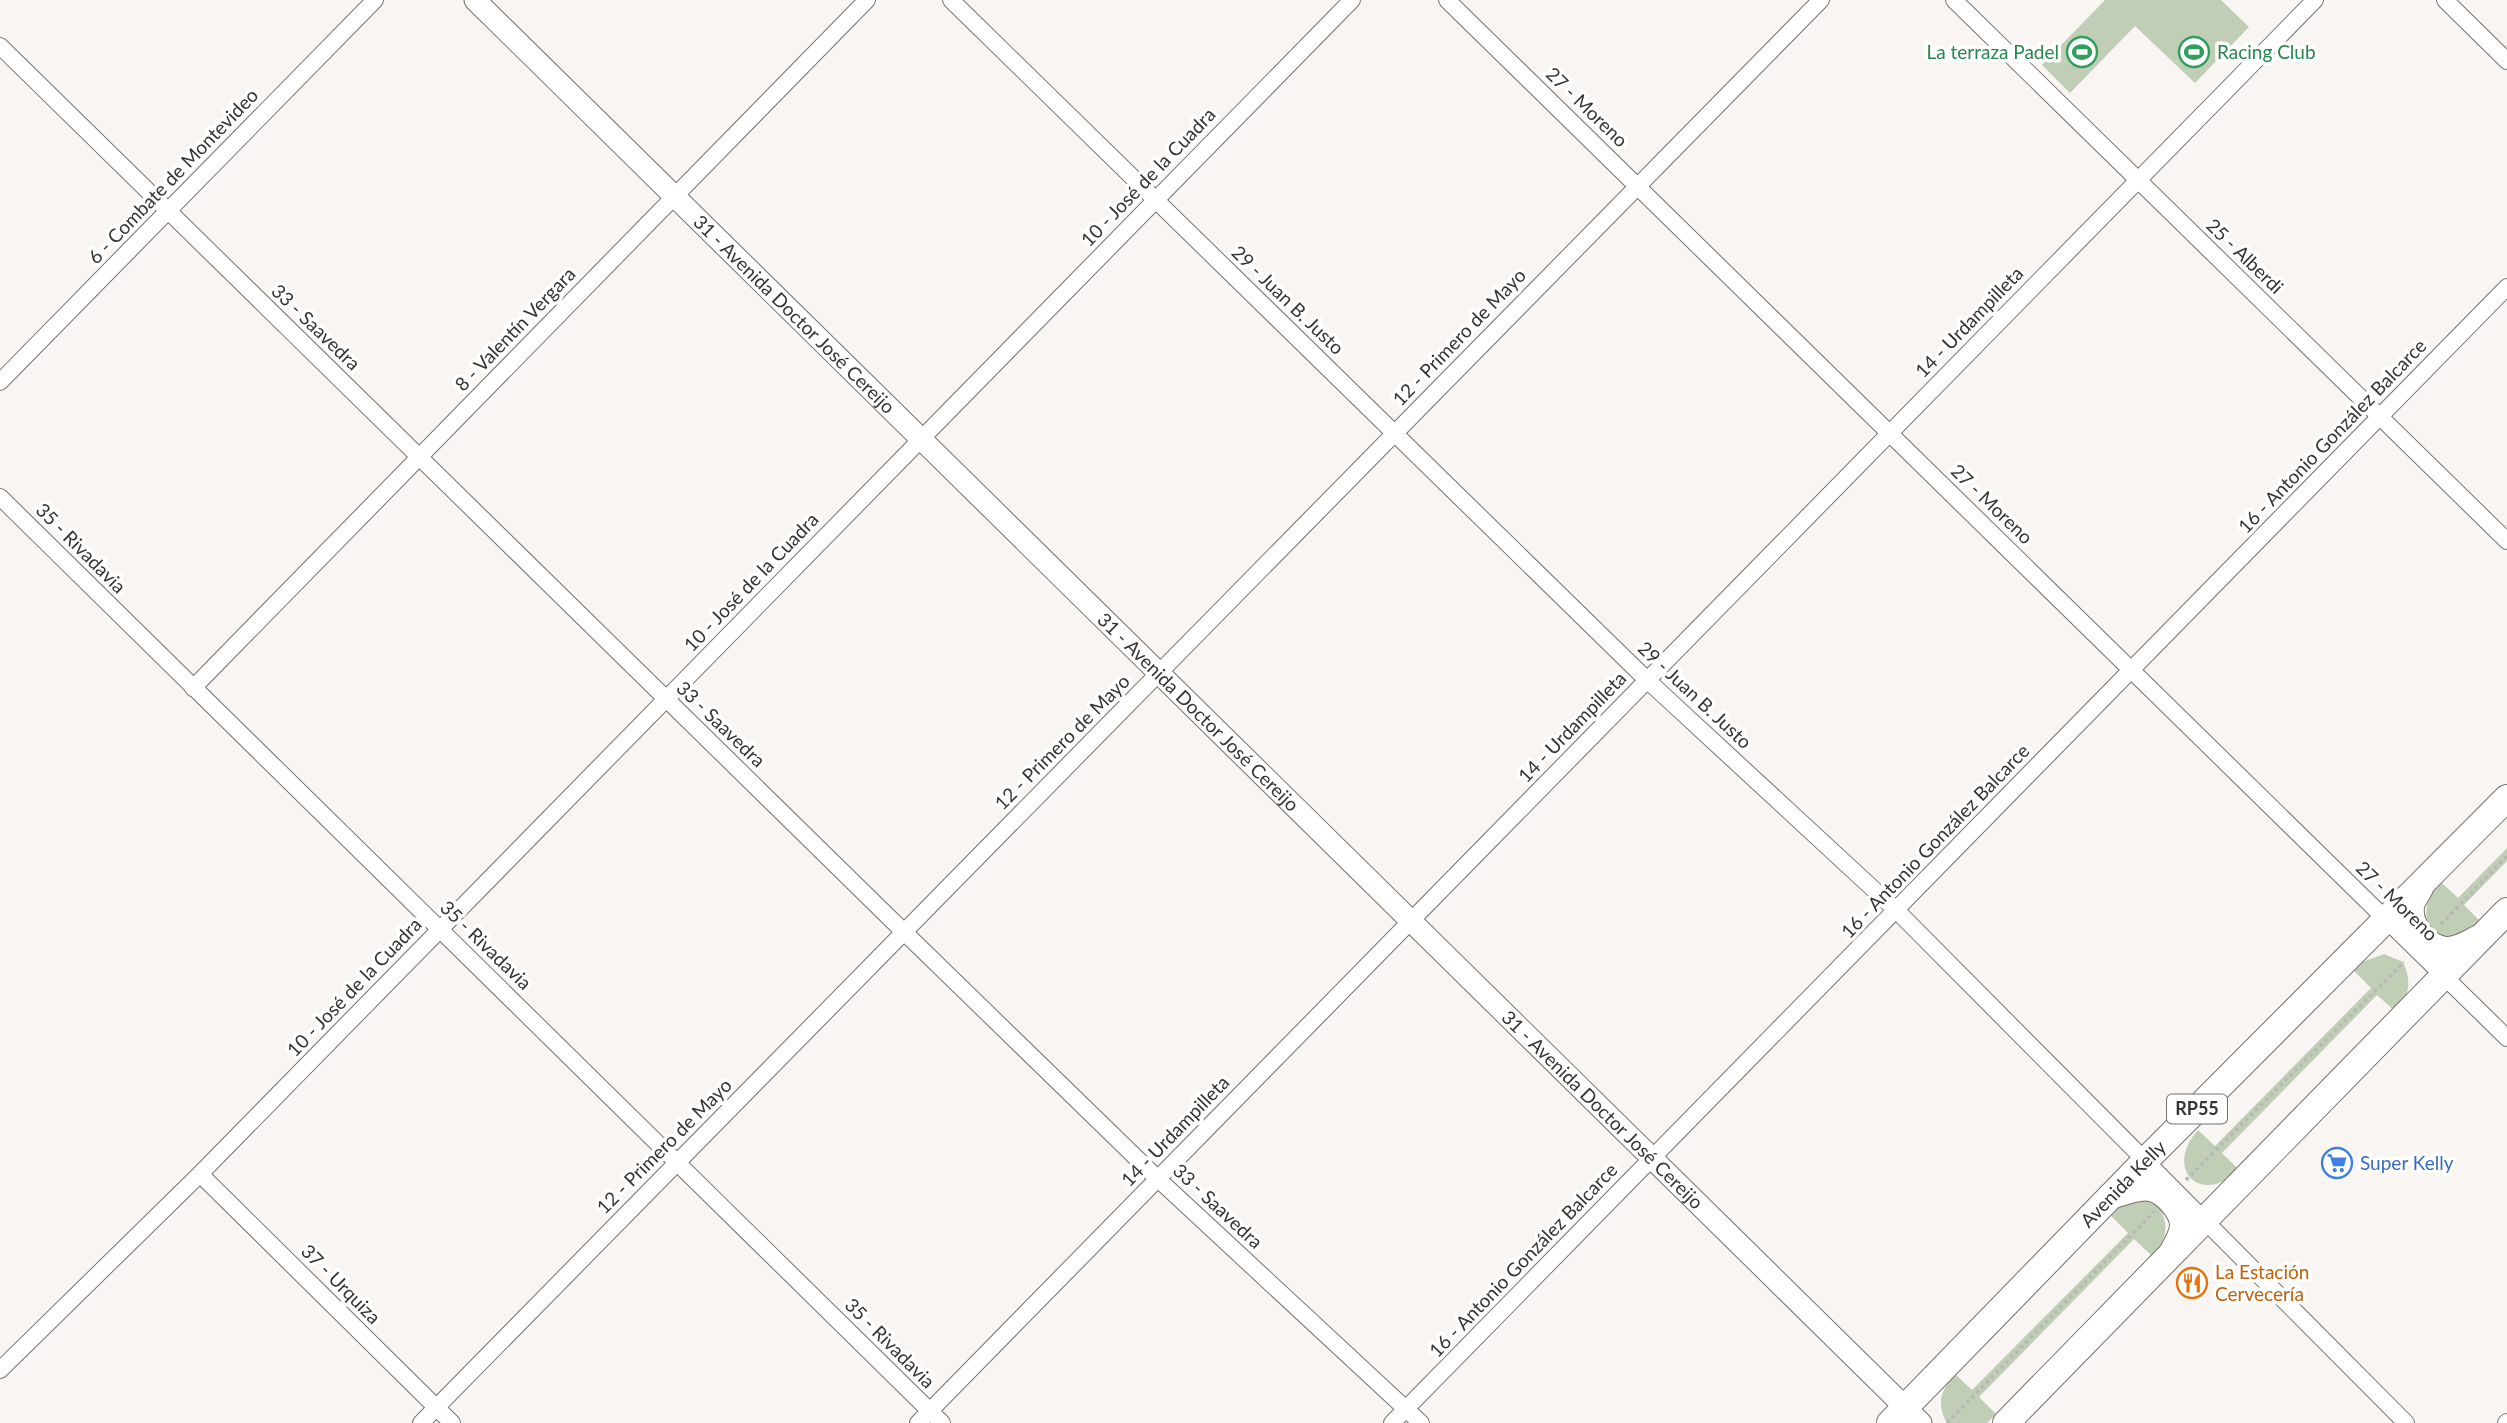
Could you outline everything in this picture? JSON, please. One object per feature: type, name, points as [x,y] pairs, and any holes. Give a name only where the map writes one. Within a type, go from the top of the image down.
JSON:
[{"type":"main road","name":"Avenida Kelly","points":[[1906,1418],[2111,1196],[2507,798]]},
{"type":"main road","points":[[2423,883],[2412,903],[2412,923],[2426,940],[2441,950],[2460,948],[2482,937]]},
{"type":"main road","points":[[2006,1423],[2507,911]]},
{"type":"main road","points":[[2111,1196],[2133,1189],[2153,1188],[2168,1198],[2182,1214],[2182,1235],[2171,1256]]},
{"type":"street","name":"6 - Combate de Montevideo","points":[[0,382],[375,0]]},
{"type":"street","name":"31 - Avenida Doctor José Cereijo","points":[[475,0],[1651,1159],[1906,1418]]},
{"type":"street","name":"8 - Valentín Vergara","points":[[193,688],[867,0]]},
{"type":"street","name":"29 - Juan B. Justo","points":[[951,0],[1647,680],[1896,910],[2406,1423]]},
{"type":"street","name":"10 - José de la Cuadra","points":[[0,1370],[200,1174],[1352,0]]},
{"type":"street","name":"27 - Moreno","points":[[1447,0],[2507,1038]]},
{"type":"street","name":"12 - Primero de Mayo","points":[[421,1423],[1821,0]]},
{"type":"street","name":"25 - Alberdi","points":[[1954,0],[2507,541]]},
{"type":"street","name":"14 - Urdampilleta","points":[[924,1417],[2315,0]]},
{"type":"street","points":[[2445,0],[2507,61]]},
{"type":"street","name":"33 - Saavedra","points":[[0,46],[1158,1179],[1420,1423]]},
{"type":"street","name":"16 - Antonio González Balcarce","points":[[1392,1423],[2507,288]]},
{"type":"street","name":"35 - Rivadavia","points":[[0,497],[677,1163],[924,1417],[942,1423]]},
{"type":"street","name":"37 - Urquiza","points":[[200,1174],[452,1423]]},
{"type":"path","points":[[2426,940],[2507,856]]},
{"type":"green space","name":"Racing Club","points":[[2105,0],[2221,0],[2249,27],[2195,83],[2135,26],[2070,93],[2042,65]]},
{"type":"green space","points":[[2507,848],[2507,861],[2464,905],[2481,922],[2467,932],[2454,936],[2442,935],[2433,930],[2426,910],[2431,896],[2441,882],[2458,898]]},
{"type":"green space","points":[[2384,954],[2403,962],[2406,969],[2408,988],[2404,1000],[2395,1011],[2377,995],[2222,1153],[2239,1170],[2225,1181],[2212,1185],[2200,1184],[2191,1178],[2184,1158],[2188,1144],[2198,1130],[2215,1146],[2371,988],[2354,971],[2362,962]]},
{"type":"green space","points":[[2141,1199],[2160,1207],[2163,1214],[2165,1233],[2161,1245],[2152,1256],[2134,1239],[1979,1397],[1996,1414],[1987,1423],[1947,1423],[1941,1403],[1946,1386],[1955,1374],[1972,1390],[2128,1233],[2111,1216],[2119,1207]]},
{"type":"place","name":"La terraza Padel","points":[[2082,52]]},
{"type":"place","name":"Racing Club","points":[[2194,52]]},
{"type":"place","name":"Super Kelly","points":[[2337,1163]]},
{"type":"place","name":"La Estación Cervecería","points":[[2192,1283]]}]
